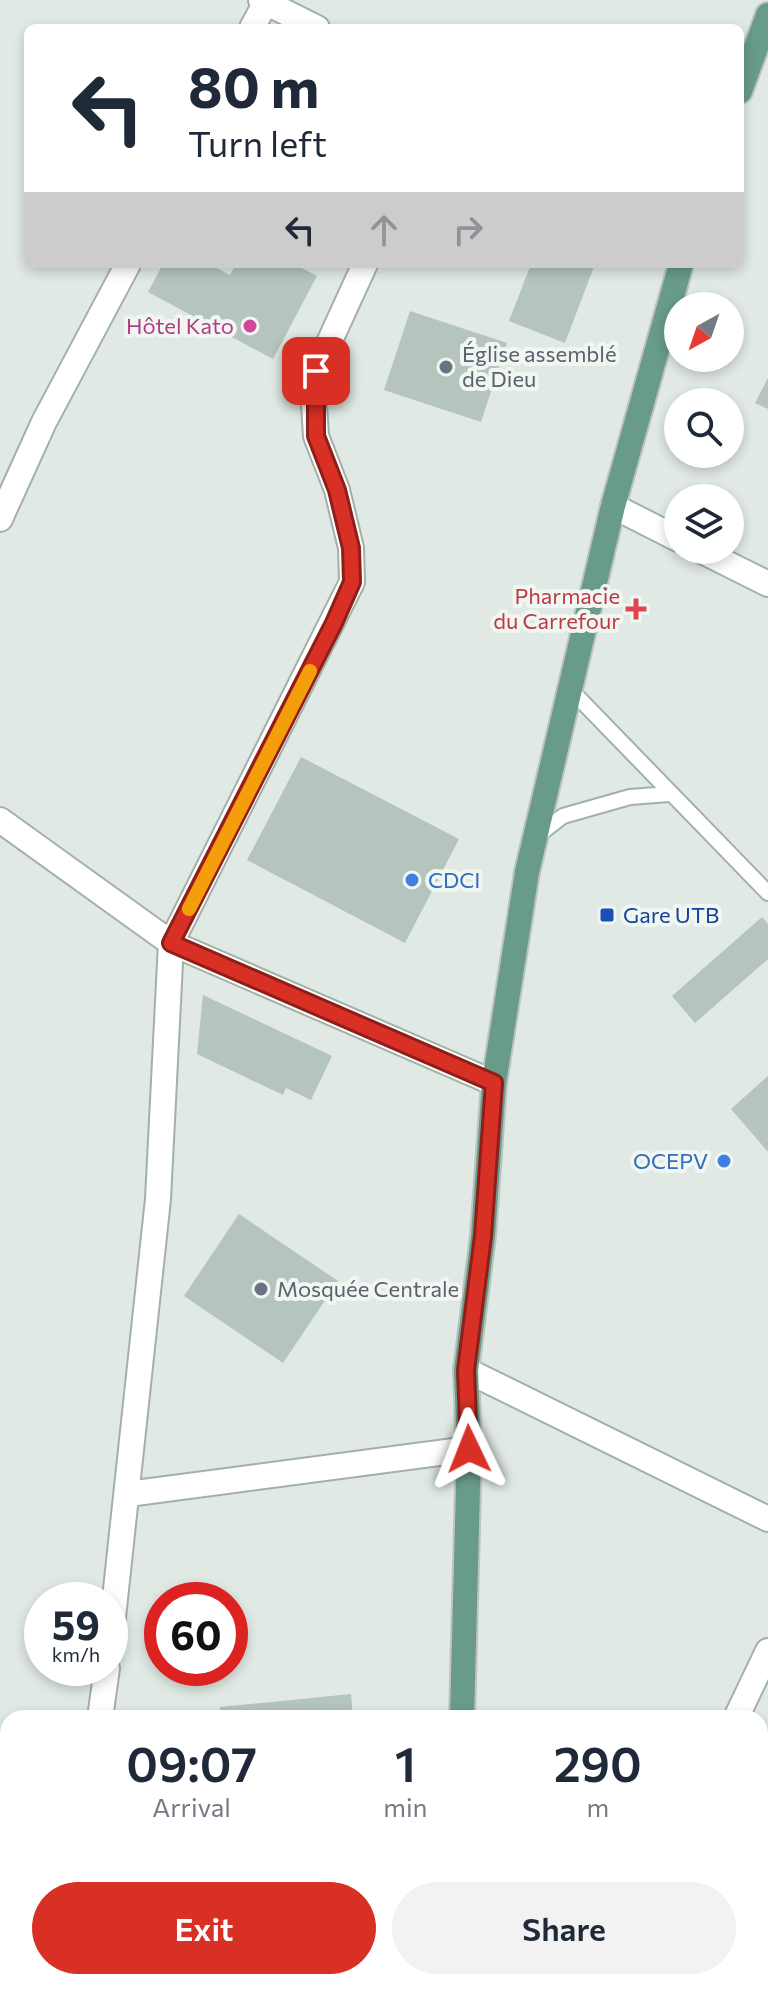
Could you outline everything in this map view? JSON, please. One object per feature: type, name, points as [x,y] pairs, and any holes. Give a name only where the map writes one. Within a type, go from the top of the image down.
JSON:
[{"type":"main road","points":[[744,80],[768,15]]},
{"type":"main road","points":[[462,1710],[469,1449],[466,1370],[483,1236],[494,1083],[535,838],[613,506],[680,268]]},
{"type":"street","points":[[254,24],[264,1],[309,24]]},
{"type":"street","points":[[0,519],[44,422],[126,268]]},
{"type":"street","points":[[118,1582],[158,1199],[171,943],[352,582],[351,548],[337,490],[316,436],[314,405],[316,371],[363,268]]},
{"type":"street","points":[[613,506],[664,532]]},
{"type":"street","points":[[728,564],[768,584]]},
{"type":"street","points":[[0,820],[171,943],[494,1083]]},
{"type":"street","points":[[466,1370],[768,1519]]},
{"type":"street","points":[[128,1494],[469,1449]]},
{"type":"street","points":[[740,1710],[768,1651]]},
{"type":"street","points":[[101,1710],[104,1686]]},
{"type":"lane","points":[[570,689],[768,893]]},
{"type":"lane","points":[[535,838],[563,816],[630,797],[669,794]]},
{"type":"building","name":"Hôtel Kato","points":[[161,268],[217,268],[230,275],[234,268],[302,268],[317,276],[273,359],[148,292]]},
{"type":"building","points":[[529,268],[593,268],[565,343],[509,321]]},
{"type":"building","name":"Église assemblé de Dieu","points":[[410,311],[507,343],[481,422],[384,390]]},
{"type":"building","points":[[768,378],[768,409],[755,403]]},
{"type":"building","points":[[301,757],[459,839],[405,943],[247,860]]},
{"type":"building","points":[[762,917],[768,924],[768,959],[695,1023],[672,996]]},
{"type":"building","points":[[203,995],[332,1056],[311,1100],[286,1088],[283,1095],[197,1054]]},
{"type":"building","points":[[768,1076],[768,1152],[731,1109]]},
{"type":"building","name":"Mosquée Centrale","points":[[239,1214],[338,1281],[283,1363],[184,1296]]},
{"type":"building","points":[[351,1694],[352,1710],[220,1710],[220,1707]]},
{"type":"slow traffic","points":[[189,909],[310,671]]},
{"type":"place","name":"Hôtel Kato","points":[[250,326]]},
{"type":"place","name":"Église assemblé de Dieu","points":[[446,367]]},
{"type":"place","name":"Pharmacie du Carrefour","points":[[636,609]]},
{"type":"place","name":"CDCI","points":[[412,880]]},
{"type":"place","name":"Gare UTB","points":[[607,915]]},
{"type":"place","name":"OCEPV","points":[[724,1161]]},
{"type":"place","name":"Mosquée Centrale","points":[[261,1289]]},
{"type":"route","points":[[316,371],[316,436],[337,490],[351,548],[352,582],[171,943],[494,1083],[483,1236],[466,1370],[469,1449]]}]
